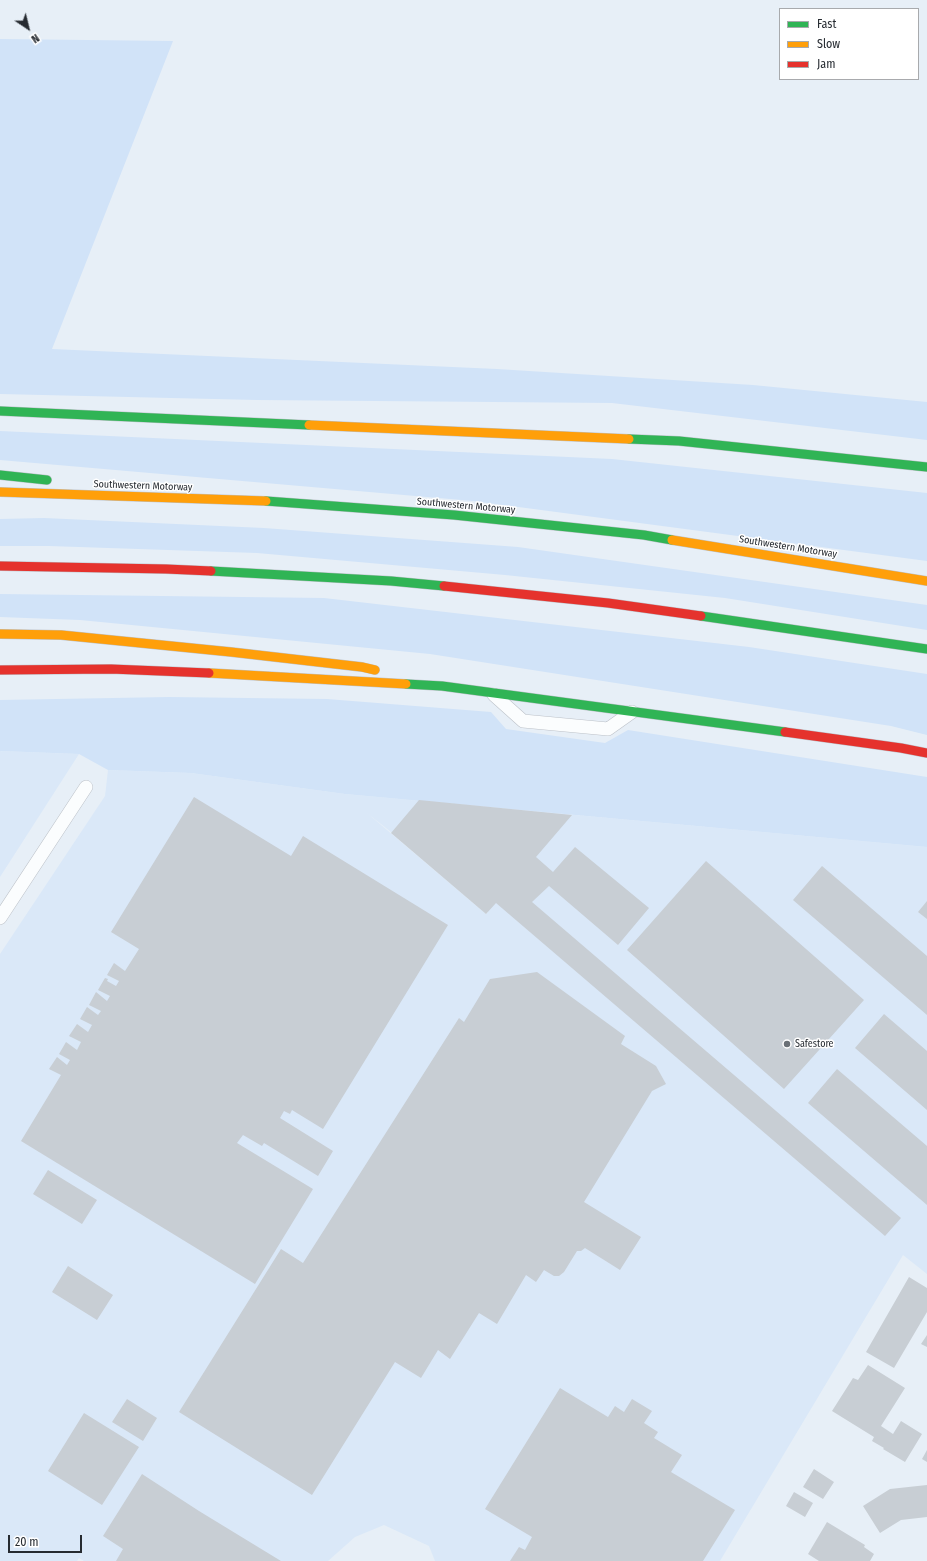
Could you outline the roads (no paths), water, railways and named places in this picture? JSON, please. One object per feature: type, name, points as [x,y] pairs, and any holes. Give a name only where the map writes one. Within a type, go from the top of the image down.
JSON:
[{"type":"highway","points":[[0,411],[680,440],[927,467]]},
{"type":"highway","points":[[0,475],[55,480]]},
{"type":"highway","points":[[126,487],[292,502]]},
{"type":"highway","name":"Southwestern Motorway","points":[[0,492],[292,502],[454,515],[644,535],[927,581]]},
{"type":"highway","points":[[0,566],[166,569],[391,581],[616,604],[798,629],[927,649]]},
{"type":"highway","points":[[0,634],[69,636],[362,667],[442,686]]},
{"type":"highway","points":[[0,670],[111,669],[179,671],[442,686],[901,748],[927,753]]},
{"type":"lane","points":[[491,692],[523,721],[608,729],[632,712]]},
{"type":"lane","points":[[0,918],[86,787]]},
{"type":"place","name":"Safestore","points":[[787,1044]]}]
